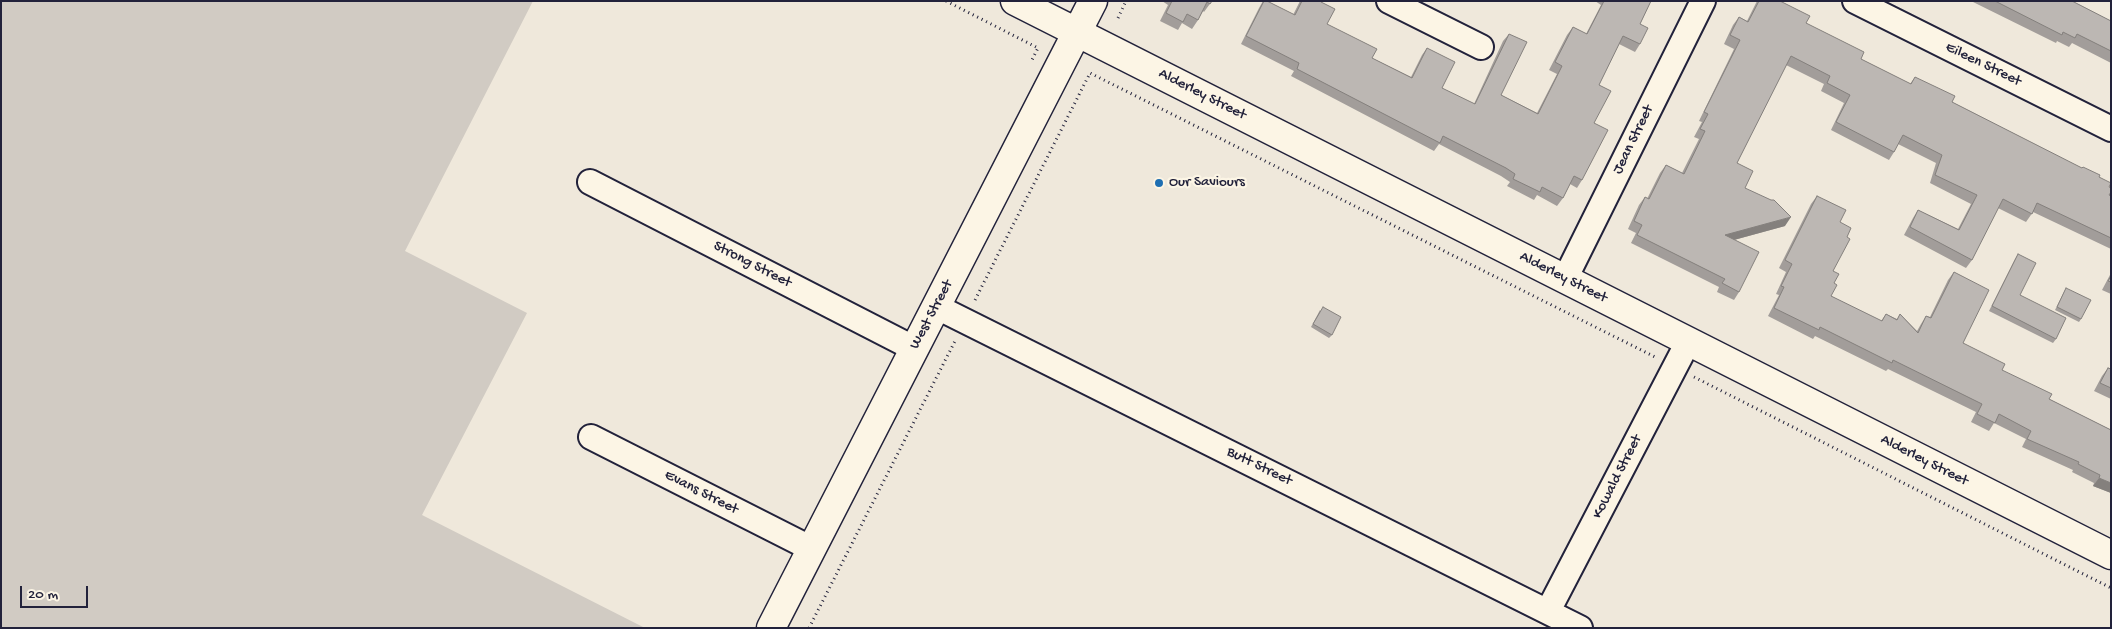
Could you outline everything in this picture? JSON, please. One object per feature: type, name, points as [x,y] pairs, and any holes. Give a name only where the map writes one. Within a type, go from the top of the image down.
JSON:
[{"type":"street","name":"Alderley Street","points":[[1015,1],[2111,555]]},
{"type":"street","name":"West Street","points":[[771,628],[1093,1]]},
{"type":"street","points":[[1389,1],[1481,48]]},
{"type":"street","name":"Jean Street","points":[[1565,279],[1704,1]]},
{"type":"street","name":"Eileen Street","points":[[1855,1],[2111,128]]},
{"type":"street","name":"Strong Street","points":[[590,182],[915,349]]},
{"type":"street","name":"Butt Street","points":[[936,307],[1580,628]]},
{"type":"street","name":"Kowald Street","points":[[1548,611],[1688,342]]},
{"type":"street","name":"Evans Street","points":[[591,437],[812,549]]},
{"type":"path","points":[[946,1],[1038,48]]},
{"type":"path","points":[[1118,18],[1126,1]]},
{"type":"path","points":[[809,628],[1090,73],[2111,588]]},
{"type":"shaded area","points":[[1,1],[533,1],[405,251],[527,313],[422,515],[645,628],[1,628]]},
{"type":"building","points":[[1172,1],[1212,1],[1210,4],[1207,2],[1198,20],[1187,14],[1183,22],[1166,13]]},
{"type":"building","points":[[1264,1],[1295,15],[1302,1],[1321,1],[1335,9],[1327,24],[1377,49],[1372,58],[1412,78],[1427,48],[1455,62],[1442,88],[1475,104],[1509,34],[1527,42],[1501,95],[1538,114],[1562,66],[1555,62],[1573,27],[1587,34],[1604,1],[1651,1],[1640,24],[1648,28],[1640,44],[1623,36],[1599,85],[1611,91],[1594,123],[1608,130],[1582,180],[1574,176],[1563,198],[1542,187],[1540,192],[1513,179],[1515,174],[1506,168],[1443,136],[1440,143],[1297,69],[1299,63],[1246,36]]},
{"type":"building","points":[[1759,1],[1780,1],[1810,16],[1806,23],[1864,52],[1861,59],[1911,84],[1915,77],[1955,96],[1952,102],[2082,168],[2100,175],[2099,177],[2111,183],[2109,195],[2111,196],[2111,238],[2037,203],[2032,214],[2003,199],[1972,260],[1910,227],[1918,210],[1959,230],[1977,195],[1935,175],[1942,155],[1903,135],[1894,152],[1836,122],[1850,95],[1827,83],[1830,76],[1791,56],[1737,163],[1753,171],[1745,188],[1774,200],[1791,217],[1725,235],[1759,252],[1739,292],[1722,283],[1725,279],[1637,235],[1642,225],[1634,221],[1645,197],[1649,199],[1666,165],[1684,174],[1705,131],[1700,129],[1708,114],[1704,112],[1740,40],[1730,35],[1739,17],[1748,22]]},
{"type":"building","points":[[1995,1],[2072,1],[2111,21],[2111,51],[2077,34],[2075,38],[2063,32],[2062,35]]},
{"type":"building","points":[[1817,196],[1846,210],[1840,222],[1851,228],[1847,237],[1850,239],[1833,271],[1839,274],[1834,283],[1837,285],[1831,296],[1882,321],[1886,314],[1897,320],[1900,314],[1918,333],[1926,316],[1931,318],[1954,272],[1989,290],[1963,343],[2005,364],[2002,370],[2052,394],[2049,399],[2111,430],[2111,483],[2099,478],[2100,475],[2078,464],[2079,462],[2027,439],[2031,431],[1999,414],[1995,423],[1977,414],[1982,404],[1893,360],[1892,363],[1820,327],[1819,330],[1774,308],[1784,287],[1781,286],[1792,264],[1785,260]]},
{"type":"building","points":[[2018,254],[2036,263],[2020,295],[2066,318],[2056,339],[1992,306]]},
{"type":"building","points":[[2066,288],[2091,300],[2081,319],[2057,307]]},
{"type":"building","points":[[1323,307],[1341,317],[1332,335],[1313,324]]},
{"type":"building","points":[[2108,368],[2111,369],[2111,388],[2100,383]]},
{"type":"place","name":"Our Saviours","points":[[1159,183]]}]
